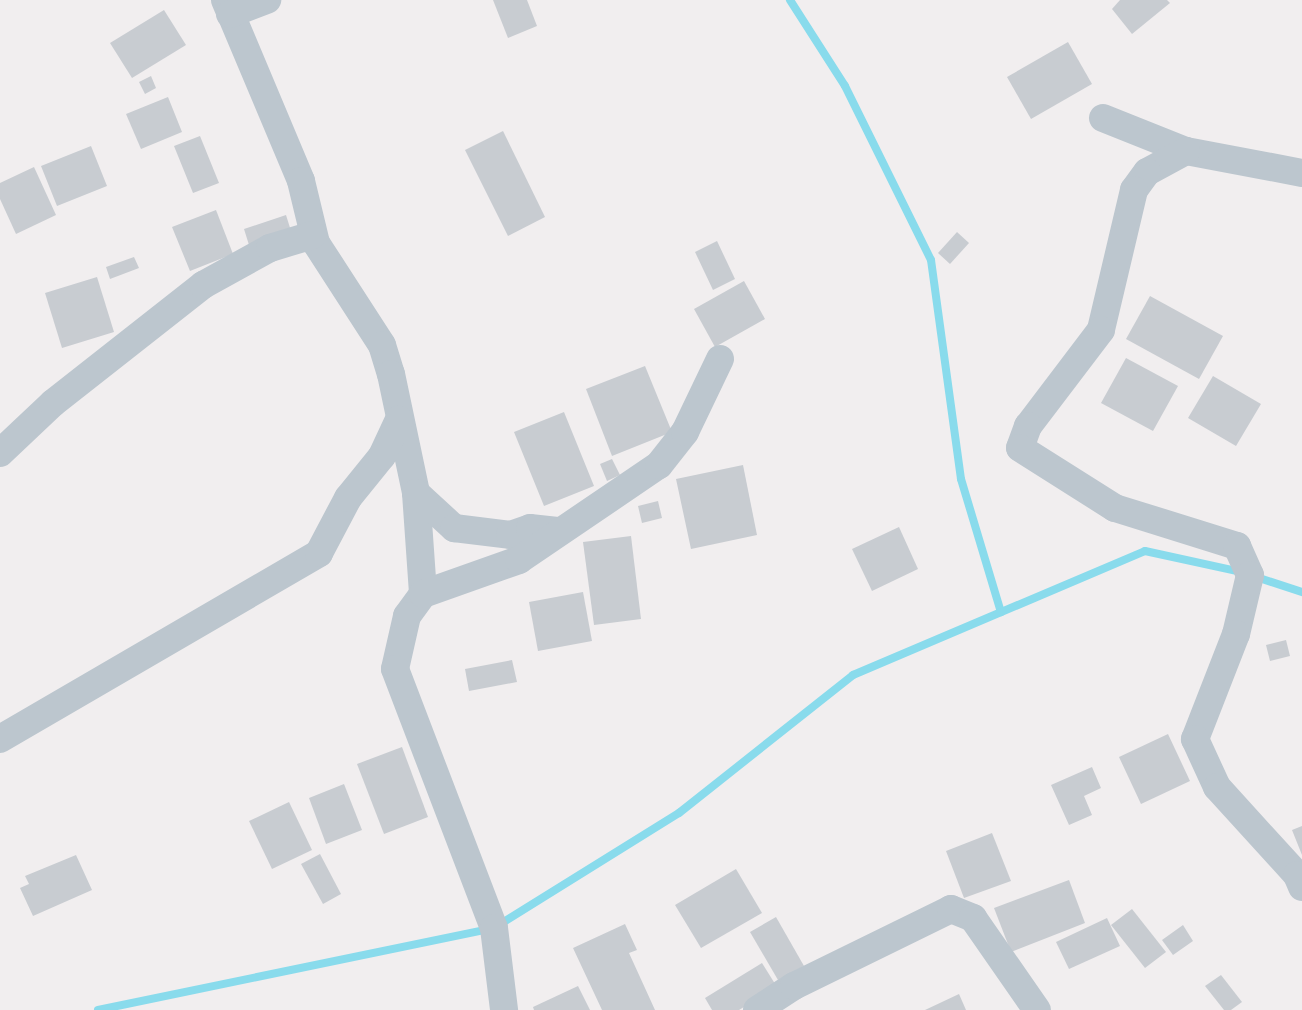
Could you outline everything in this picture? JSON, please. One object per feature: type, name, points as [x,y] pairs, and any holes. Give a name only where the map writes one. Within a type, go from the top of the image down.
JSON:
[{"type":"street","points":[[267,0],[228,7],[301,181],[313,236],[329,271],[382,345],[416,493],[423,594]]},
{"type":"street","points":[[1103,118],[1186,151],[1302,173]]},
{"type":"street","points":[[1186,151],[1147,172],[1134,190],[1101,330],[1028,426],[1020,448],[1115,508],[1237,546],[1250,575],[1236,634],[1195,739],[1217,787],[1297,874],[1302,887]]},
{"type":"street","points":[[0,453],[69,390],[203,285],[270,248],[313,236]]},
{"type":"street","points":[[504,1010],[494,928],[395,669],[407,616],[423,594],[519,560],[659,465],[685,432],[720,359]]},
{"type":"street","points":[[0,739],[319,553],[348,498],[382,456],[399,420]]},
{"type":"street","points":[[416,493],[454,528],[510,535],[530,528],[560,531]]},
{"type":"street","points":[[757,1010],[794,986],[951,909],[973,918],[1037,1010]]},
{"type":"building","points":[[493,0],[527,0],[537,26],[508,38]]},
{"type":"building","points":[[1120,0],[1167,0],[1170,3],[1132,34],[1112,9]]},
{"type":"building","points":[[164,10],[186,45],[132,78],[110,43]]},
{"type":"building","points":[[1068,42],[1092,84],[1031,119],[1007,77]]},
{"type":"building","points":[[151,76],[156,88],[145,94],[139,82]]},
{"type":"building","points":[[168,97],[182,132],[141,149],[126,114]]},
{"type":"building","points":[[503,131],[545,217],[508,236],[465,150]]},
{"type":"building","points":[[200,136],[219,183],[193,193],[174,146]]},
{"type":"building","points":[[91,146],[107,186],[57,206],[41,166]]},
{"type":"building","points":[[34,167],[56,215],[16,234],[0,199],[0,183]]},
{"type":"building","points":[[216,210],[233,254],[190,271],[172,227]]},
{"type":"building","points":[[286,215],[291,231],[249,245],[244,229]]},
{"type":"building","points":[[957,232],[969,243],[950,264],[938,253]]},
{"type":"building","points":[[717,241],[735,279],[713,290],[695,252]]},
{"type":"building","points":[[134,257],[139,268],[110,279],[106,267]]},
{"type":"building","points":[[97,277],[114,332],[62,348],[45,293]]},
{"type":"building","points":[[744,281],[765,319],[715,347],[694,309]]},
{"type":"building","points":[[1150,296],[1223,336],[1199,379],[1126,339]]},
{"type":"building","points":[[1126,358],[1178,386],[1153,431],[1101,403]]},
{"type":"building","points":[[645,366],[672,432],[612,456],[586,389]]},
{"type":"building","points":[[1213,376],[1261,404],[1236,446],[1188,418]]},
{"type":"building","points":[[564,412],[594,486],[544,506],[514,432]]},
{"type":"building","points":[[612,459],[620,475],[607,481],[600,464]]},
{"type":"building","points":[[743,465],[757,535],[691,549],[676,479]]},
{"type":"building","points":[[658,501],[662,518],[642,523],[638,506]]},
{"type":"building","points":[[899,527],[918,569],[872,591],[852,549]]},
{"type":"building","points":[[631,536],[641,619],[594,625],[583,542]]},
{"type":"building","points":[[583,592],[592,641],[538,651],[529,602]]},
{"type":"building","points":[[1286,640],[1290,656],[1270,661],[1266,645]]},
{"type":"building","points":[[512,660],[517,682],[469,691],[465,669]]},
{"type":"building","points":[[1168,734],[1190,781],[1141,804],[1119,757]]},
{"type":"building","points":[[402,747],[428,817],[384,834],[357,764]]},
{"type":"building","points":[[1092,767],[1101,788],[1084,796],[1092,815],[1069,825],[1051,785]]},
{"type":"building","points":[[344,784],[362,830],[326,844],[309,798]]},
{"type":"building","points":[[289,802],[312,850],[272,869],[249,821]]},
{"type":"building","points":[[1302,826],[1302,855],[1292,830]]},
{"type":"building","points":[[992,833],[1011,881],[964,898],[946,851]]},
{"type":"building","points":[[320,854],[341,894],[323,904],[301,864]]},
{"type":"building","points":[[76,855],[92,890],[33,916],[20,888],[29,884],[25,876]]},
{"type":"building","points":[[736,869],[762,913],[701,948],[675,905]]},
{"type":"building","points":[[1069,880],[1085,923],[1011,952],[994,908]]},
{"type":"building","points":[[1132,909],[1166,952],[1145,968],[1111,925]]},
{"type":"building","points":[[776,917],[804,966],[778,980],[750,932]]},
{"type":"building","points":[[1107,918],[1120,946],[1069,969],[1056,942]]},
{"type":"building","points":[[625,924],[637,950],[629,953],[655,1010],[602,1010],[573,948]]},
{"type":"building","points":[[1183,925],[1193,941],[1173,955],[1162,940]]},
{"type":"building","points":[[762,963],[777,987],[739,1010],[712,1010],[705,998]]},
{"type":"building","points":[[1221,975],[1242,1002],[1231,1010],[1224,1010],[1205,986]]},
{"type":"building","points":[[578,986],[590,1010],[534,1010],[533,1007]]},
{"type":"building","points":[[959,994],[966,1010],[925,1010]]},
{"type":"waterway","points":[[790,0],[845,86],[931,260],[961,479],[1001,612]]},
{"type":"waterway","points":[[98,1010],[494,928],[679,813],[853,675],[1145,551],[1241,572]]},
{"type":"waterway","points":[[1253,576],[1302,592]]}]
